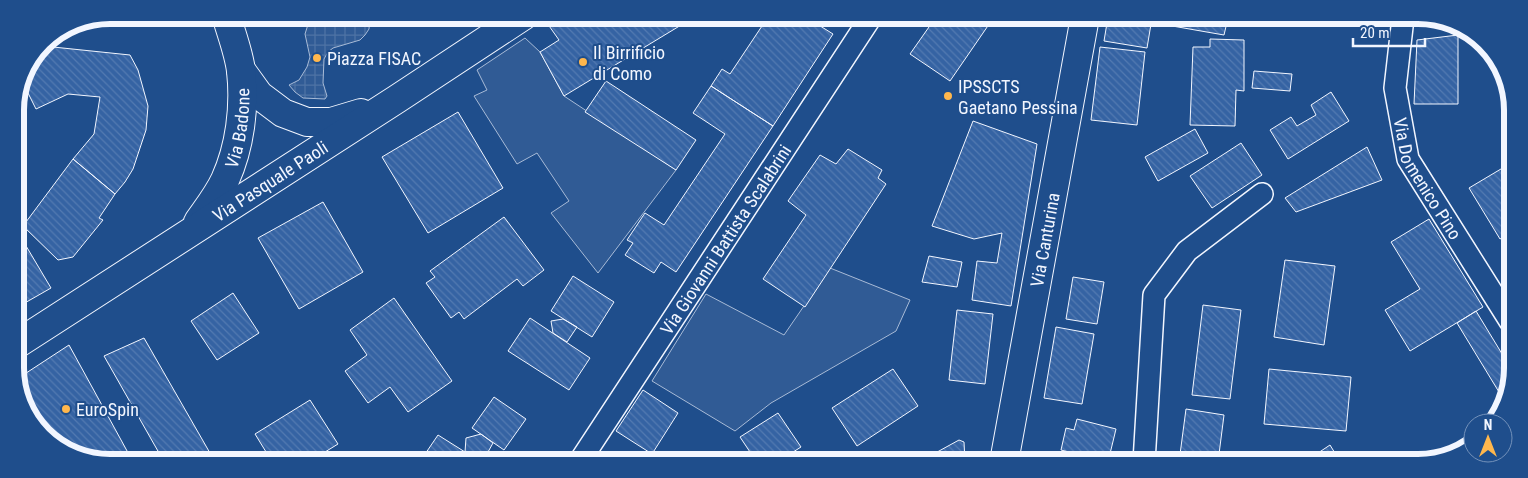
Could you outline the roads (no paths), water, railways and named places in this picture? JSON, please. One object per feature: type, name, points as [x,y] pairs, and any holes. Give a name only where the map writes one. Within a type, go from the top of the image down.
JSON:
[{"type":"main road","name":"Via Badone","points":[[190,233],[212,203],[224,181],[234,157],[240,129],[242,103],[241,70],[228,24]]},
{"type":"main road","name":"Via Pasquale Paoli","points":[[24,339],[512,24]]},
{"type":"main road","name":"Via Canturina","points":[[1005,454],[1084,24]]},
{"type":"main road","name":"Via Badone","points":[[241,70],[259,95],[283,113],[307,122],[331,122],[362,113],[398,99]]},
{"type":"street","name":"Via Giovanni Battista Scalabrini","points":[[585,454],[866,24]]},
{"type":"street","name":"Via Domenico Pino","points":[[1402,24],[1395,88],[1408,159],[1504,311]]},
{"type":"street","points":[[1144,454],[1154,295],[1187,251],[1262,194]]},
{"type":"place","name":"Piazza FISAC","points":[[317,58]]},
{"type":"place","name":"Il Birrificio di Como","points":[[583,62]]},
{"type":"place","name":"IPSSCTS Gaetano Pessina","points":[[948,96]]},
{"type":"place","name":"EuroSpin","points":[[66,409]]}]
